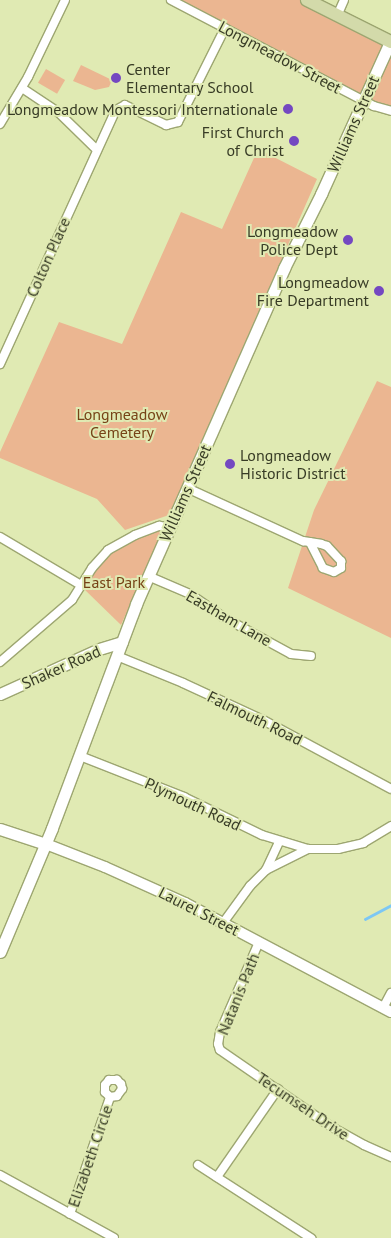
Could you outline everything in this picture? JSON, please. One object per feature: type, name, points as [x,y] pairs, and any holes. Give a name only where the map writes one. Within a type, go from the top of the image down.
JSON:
[{"type":"main road","points":[[306,0],[390,42]]},
{"type":"main road","name":"Williams Street","points":[[0,952],[46,844],[148,576],[284,268],[321,194],[390,42]]},
{"type":"main road","name":"Shaker Road","points":[[2,690],[99,649],[122,642]]},
{"type":"main road","name":"Laurel Street","points":[[0,828],[46,844]]},
{"type":"street","points":[[0,124],[22,88],[65,0]]},
{"type":"street","name":"Longmeadow Street","points":[[171,0],[363,100],[391,111]]},
{"type":"street","points":[[337,16],[344,0]]},
{"type":"street","name":"Colton Place","points":[[0,364],[113,114],[122,105],[131,107],[160,122],[175,124],[181,118],[225,28]]},
{"type":"street","points":[[22,88],[58,112],[97,150]]},
{"type":"street","points":[[187,488],[310,542],[327,546],[341,561],[340,568],[334,572],[323,568],[310,542]]},
{"type":"street","points":[[0,662],[64,608],[97,561],[111,547],[159,526],[170,527]]},
{"type":"street","points":[[0,537],[81,585]]},
{"type":"street","name":"Eastham Lane","points":[[148,576],[190,594],[222,617],[291,654],[310,656]]},
{"type":"street","name":"Falmouth Road","points":[[117,656],[183,683],[263,720],[332,756],[390,790]]},
{"type":"street","name":"Plymouth Road","points":[[80,756],[174,793],[279,842],[308,849]]},
{"type":"street","points":[[223,923],[250,886],[266,870],[308,849],[352,846],[372,839],[391,826]]},
{"type":"street","points":[[266,870],[279,842]]},
{"type":"street","name":"Laurel Street","points":[[46,844],[135,880],[223,923],[387,1010]]},
{"type":"street","name":"Natanis Path","points":[[219,1047],[220,1032],[259,942]]},
{"type":"street","points":[[387,1010],[391,993]]},
{"type":"street","name":"Tecumseh Drive","points":[[219,1047],[237,1063],[344,1134],[391,1157]]},
{"type":"street","points":[[217,1177],[278,1089]]},
{"type":"street","name":"Elizabeth Circle","points":[[70,1214],[110,1097]]},
{"type":"street","points":[[198,1165],[312,1238]]},
{"type":"street","points":[[0,1175],[114,1238]]},
{"type":"green space","points":[[171,0],[307,0],[391,42],[391,111]]},
{"type":"green space","points":[[81,65],[112,80],[109,87],[95,90],[73,81]]},
{"type":"green space","points":[[46,69],[65,80],[57,94],[38,83]]},
{"type":"green space","name":"Longmeadow Cemetery","points":[[258,149],[317,179],[169,515],[125,530],[97,499],[0,458],[0,452],[59,322],[122,344],[181,212],[222,229]]},
{"type":"green space","points":[[377,381],[391,387],[391,638],[288,588],[314,510]]},
{"type":"green space","name":"East Park","points":[[158,529],[162,532],[121,625],[83,588],[97,564],[113,548]]},
{"type":"waterway","points":[[365,919],[391,905]]},
{"type":"place","name":"Center Elementary School","points":[[116,78]]},
{"type":"place","name":"Longmeadow Montessori Internationale","points":[[288,109]]},
{"type":"place","name":"First Church of Christ","points":[[294,141]]},
{"type":"place","name":"Longmeadow Police Dept","points":[[348,240]]},
{"type":"place","name":"Longmeadow Fire Department","points":[[379,291]]},
{"type":"place","name":"Longmeadow Historic District","points":[[230,464]]}]
